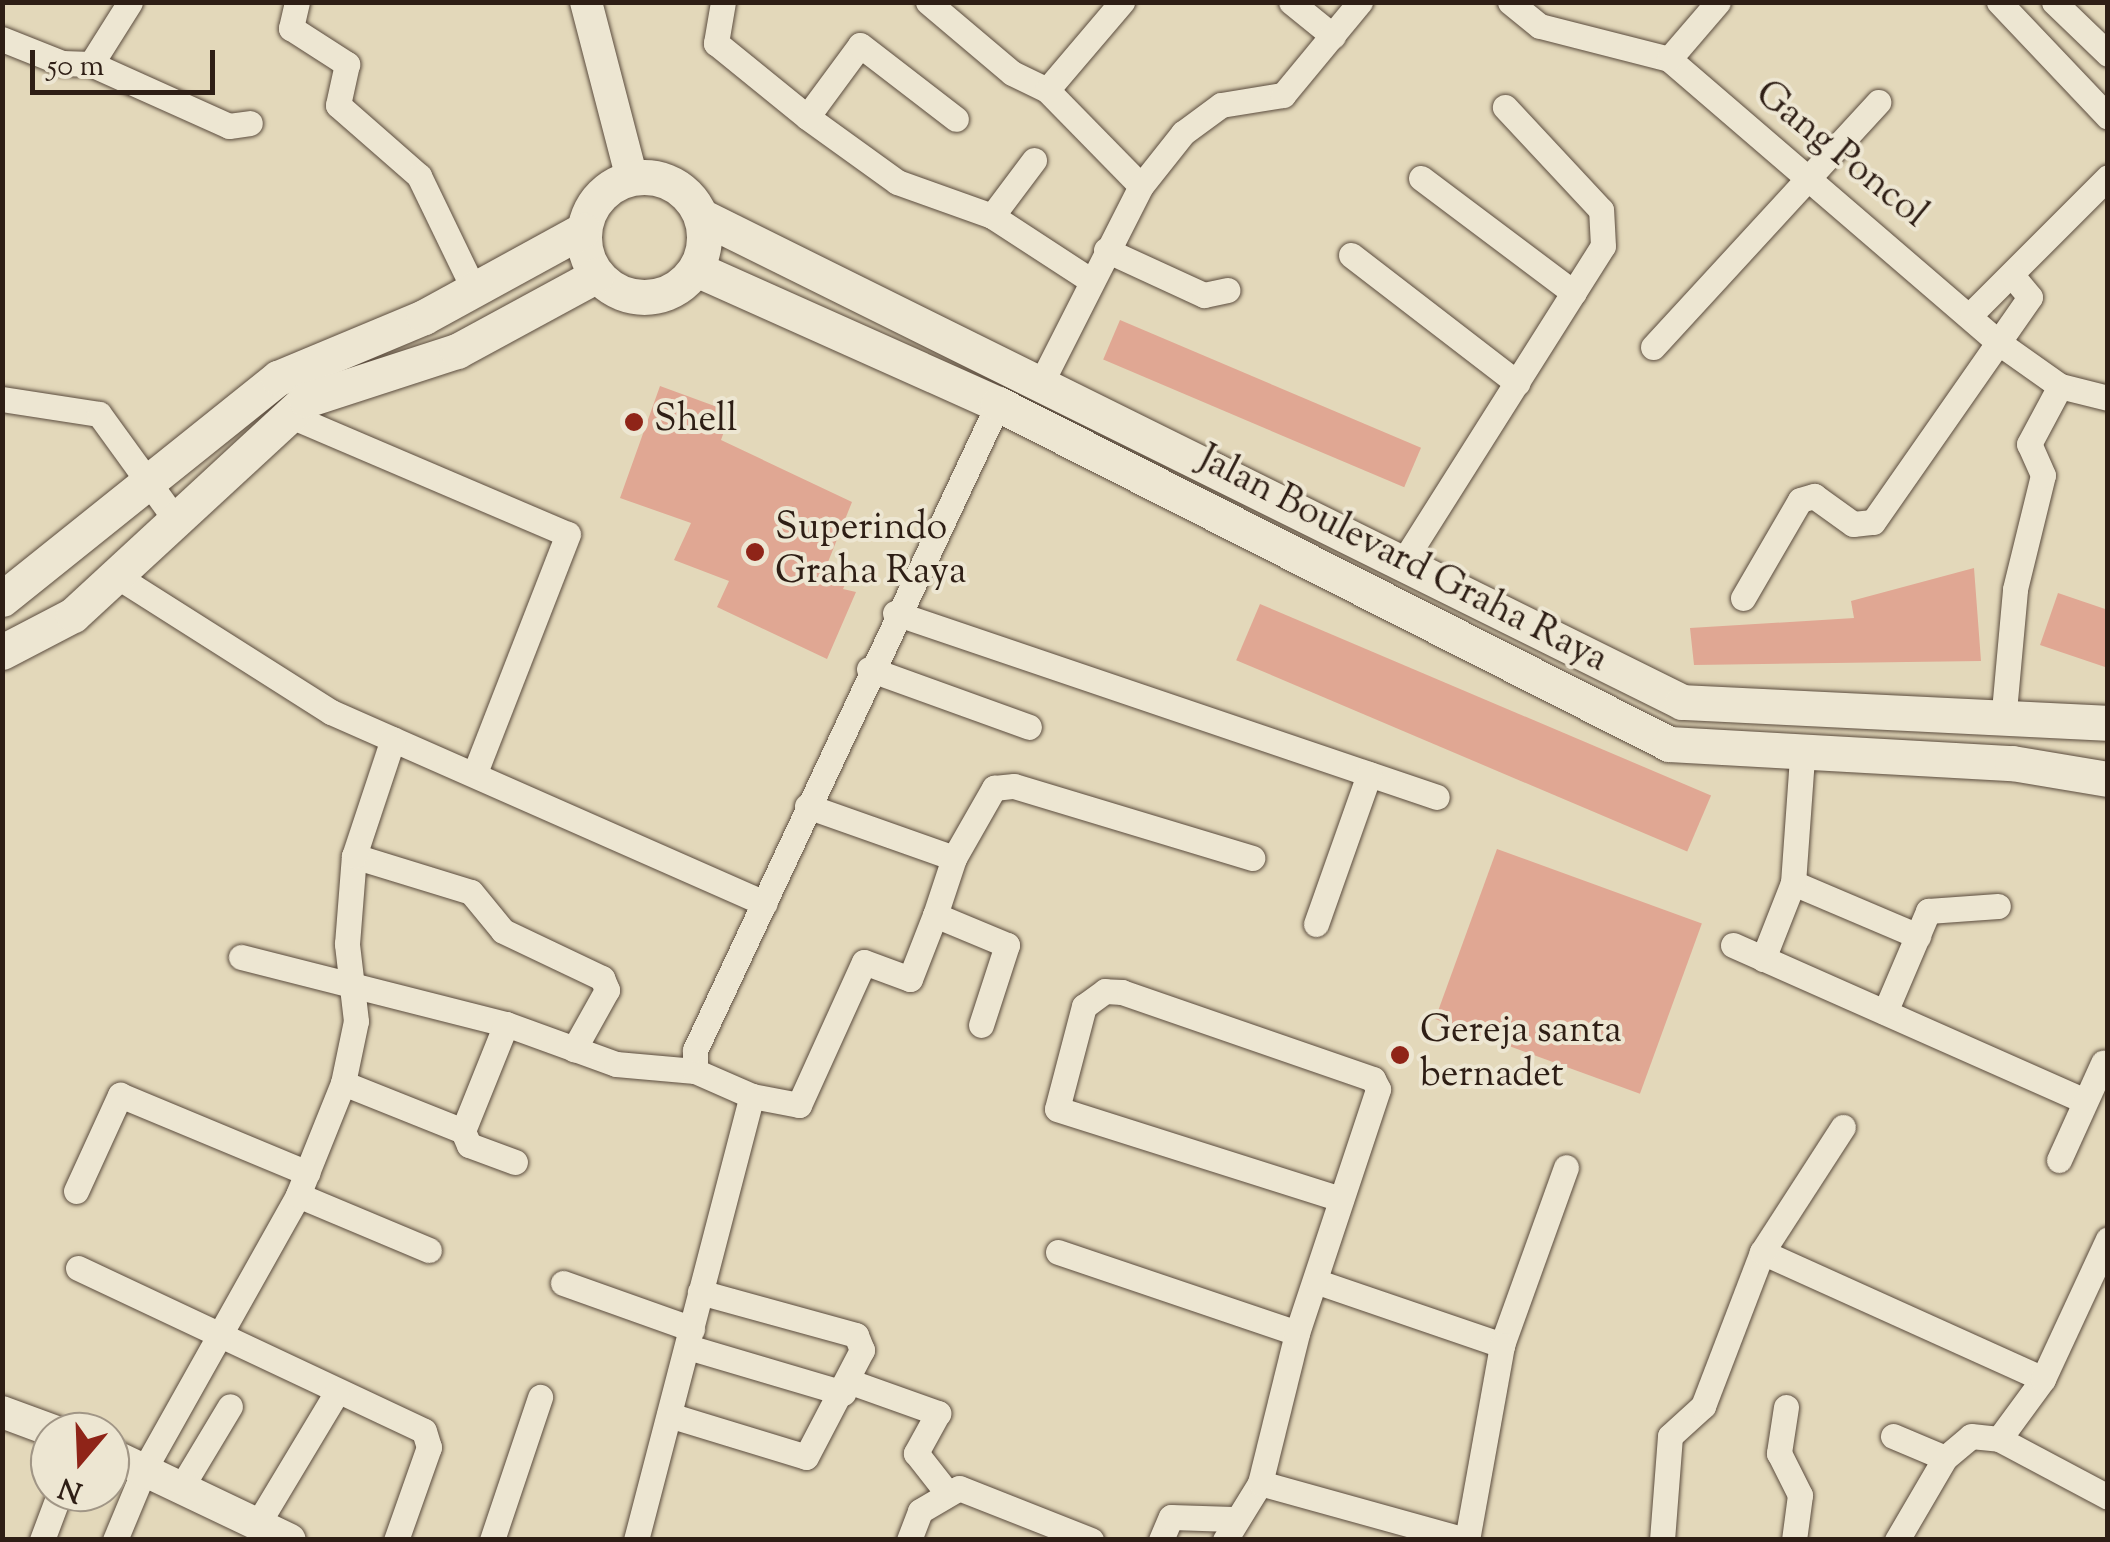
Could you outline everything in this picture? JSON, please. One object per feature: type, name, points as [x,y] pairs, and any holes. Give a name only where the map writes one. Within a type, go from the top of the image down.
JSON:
[{"type":"main road","points":[[2,652],[73,615],[286,414],[474,290],[584,230],[599,196],[632,178],[666,180],[701,216],[696,270],[672,290],[640,297],[597,275],[584,230]]},
{"type":"main road","name":"Jalan Boulevard Graha Raya","points":[[701,216],[1405,559],[1682,702],[2004,711],[2108,723]]},
{"type":"main road","name":"Jalan Boulevard Graha Raya","points":[[696,270],[998,404],[1669,744],[1802,757],[2012,763],[2108,779]]},
{"type":"main road","points":[[2,599],[148,487],[256,392],[367,361],[457,351],[597,275]]},
{"type":"main road","points":[[1669,744],[1682,702]]},
{"type":"street","points":[[92,64],[130,2]]},
{"type":"street","points":[[297,2],[291,28],[347,64],[338,104],[420,176],[474,290]]},
{"type":"street","points":[[586,2],[632,178]]},
{"type":"street","points":[[723,2],[714,38],[723,51],[808,118],[921,195],[992,216],[1090,280]]},
{"type":"street","points":[[928,2],[1012,73],[1047,90],[1141,186]]},
{"type":"street","points":[[1047,90],[1122,2]]},
{"type":"street","points":[[1291,2],[1333,36]]},
{"type":"street","points":[[1669,60],[1718,2]]},
{"type":"street","points":[[1999,2],[2108,116]]},
{"type":"street","points":[[2054,2],[2108,54]]},
{"type":"street","name":"Gang Poncol","points":[[1515,4],[1598,46],[1669,60],[1972,313],[2002,345],[2060,386],[2108,398]]},
{"type":"street","points":[[1041,383],[1070,314],[1141,186],[1183,134],[1221,104],[1283,94],[1354,5]]},
{"type":"street","points":[[2,39],[62,63],[92,64],[230,126],[250,123]]},
{"type":"street","points":[[808,118],[860,45],[956,120]]},
{"type":"street","points":[[1653,347],[1878,102]]},
{"type":"street","points":[[1405,559],[1602,246],[1601,210],[1506,107]]},
{"type":"street","points":[[992,216],[1034,160]]},
{"type":"street","points":[[1972,313],[2108,177]]},
{"type":"street","points":[[1422,178],[1574,293]]},
{"type":"street","points":[[1106,250],[1204,295],[1227,290]]},
{"type":"street","points":[[1351,255],[1517,383]]},
{"type":"street","points":[[1742,598],[1800,500],[1814,496],[1852,524],[1872,522],[2002,345],[2030,298],[2013,276]]},
{"type":"street","points":[[2004,711],[2015,589],[2043,475],[2028,444],[2060,386]]},
{"type":"street","points":[[2,399],[100,414],[148,487],[175,519]]},
{"type":"street","points":[[696,1072],[694,1050],[765,903],[894,613],[998,404]]},
{"type":"street","points":[[286,414],[568,534],[475,773]]},
{"type":"street","points":[[115,575],[331,712],[765,903]]},
{"type":"street","points":[[894,613],[1437,796]]},
{"type":"street","points":[[869,669],[1029,727]]},
{"type":"street","points":[[115,1540],[145,1468],[303,1184],[343,1083],[356,1021],[348,988],[354,856],[393,739]]},
{"type":"street","points":[[1764,959],[1793,883],[1802,757]]},
{"type":"street","points":[[1316,924],[1369,774]]},
{"type":"street","points":[[241,957],[348,988],[506,1024],[663,1075],[696,1072],[752,1096],[799,1106],[864,962],[910,980],[954,858],[968,848],[994,788],[1014,786],[1252,858]]},
{"type":"street","points":[[808,806],[954,858]]},
{"type":"street","points":[[354,856],[471,892],[494,925],[602,978],[606,990],[574,1049]]},
{"type":"street","points":[[1793,883],[1918,936]]},
{"type":"street","points":[[1885,1012],[1928,911],[1998,906]]},
{"type":"street","points":[[934,916],[1007,945],[981,1025]]},
{"type":"street","points":[[1733,945],[2085,1101]]},
{"type":"street","points":[[1161,1540],[1171,1517],[1229,1529],[1260,1483],[1297,1333],[1377,1102],[1372,1079],[1122,992],[1105,991],[1084,1006],[1057,1109],[1341,1199]]},
{"type":"street","points":[[463,1131],[506,1024]]},
{"type":"street","points":[[2059,1160],[2103,1062]]},
{"type":"street","points":[[343,1083],[463,1131],[470,1145],[515,1162]]},
{"type":"street","points":[[76,1191],[120,1095],[429,1250]]},
{"type":"street","points":[[636,1540],[752,1096]]},
{"type":"street","points":[[1662,1540],[1670,1436],[1703,1406],[1762,1252],[1843,1126]]},
{"type":"street","points":[[1260,1483],[1466,1540],[1502,1346],[1566,1168]]},
{"type":"street","points":[[1999,1439],[2043,1380],[2108,1239]]},
{"type":"street","points":[[1058,1252],[1297,1333]]},
{"type":"street","points":[[1762,1252],[2043,1380]]},
{"type":"street","points":[[78,1268],[222,1334],[430,1438],[396,1540]]},
{"type":"street","points":[[1316,1282],[1502,1346]]},
{"type":"street","points":[[563,1283],[690,1338],[938,1413],[916,1453],[945,1490],[1091,1540]]},
{"type":"street","points":[[669,1414],[806,1457],[862,1350],[856,1335],[700,1292]]},
{"type":"street","points":[[130,1462],[274,1534],[337,1392]]},
{"type":"street","points":[[492,1540],[540,1398]]},
{"type":"street","points":[[182,1486],[230,1406]]},
{"type":"street","points":[[1786,1407],[1780,1453],[1800,1495],[1794,1540]]},
{"type":"street","points":[[2,1412],[30,1422]]},
{"type":"street","points":[[1893,1436],[1945,1458]]},
{"type":"street","points":[[1897,1540],[1945,1458],[1971,1436],[1999,1439],[2108,1496]]},
{"type":"street","points":[[909,1540],[920,1511],[945,1490]]},
{"type":"street","points":[[42,1540],[52,1512]]},
{"type":"building","points":[[1120,320],[1421,448],[1404,487],[1103,360]]},
{"type":"building","name":"Superindo Graha Raya","points":[[660,386],[731,412],[721,440],[852,502],[824,572],[848,578],[843,589],[856,592],[827,659],[717,607],[729,581],[674,560],[691,523],[620,498]]},
{"type":"building","points":[[1974,568],[1981,661],[1694,665],[1690,628],[1854,618],[1851,601]]},
{"type":"building","points":[[2058,593],[2108,610],[2108,668],[2040,645]]},
{"type":"building","points":[[1260,604],[1711,795],[1687,852],[1236,660]]},
{"type":"building","points":[[1497,849],[1702,924],[1640,1094],[1435,1019]]},
{"type":"place","name":"Shell","points":[[634,422]]},
{"type":"place","name":"Superindo Graha Raya","points":[[755,552]]},
{"type":"place","name":"Gereja santa bernadet","points":[[1400,1055]]}]
